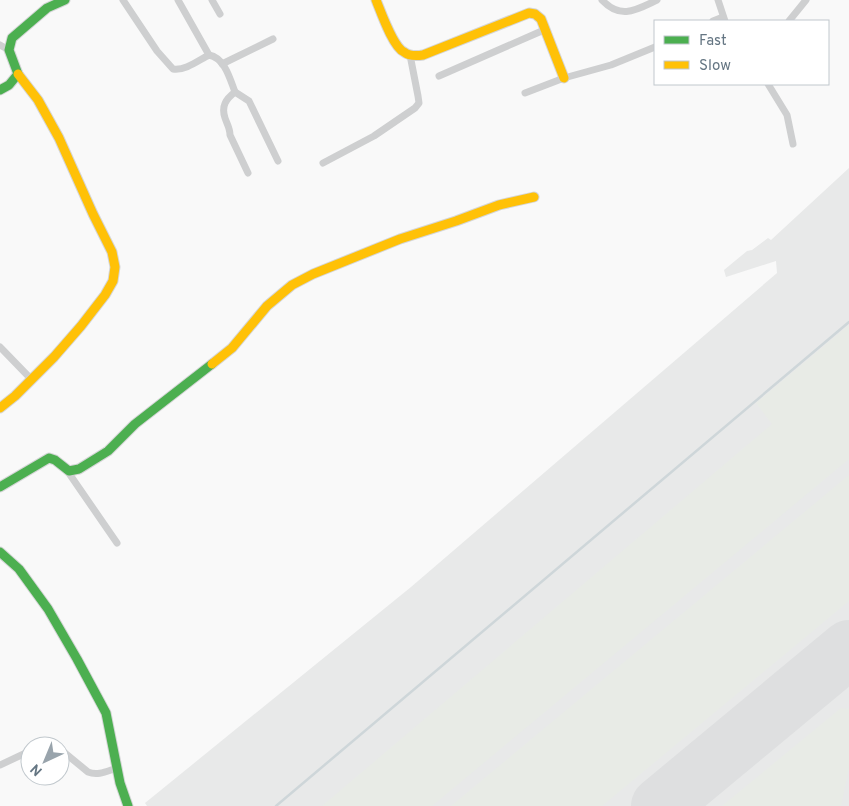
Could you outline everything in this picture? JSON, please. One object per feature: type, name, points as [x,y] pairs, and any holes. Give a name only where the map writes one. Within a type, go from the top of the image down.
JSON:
[{"type":"street","points":[[8,50],[12,38],[47,8],[65,0]]},
{"type":"street","points":[[123,0],[158,51],[173,69],[182,69],[209,55]]},
{"type":"street","points":[[178,0],[209,55],[217,58],[227,72],[236,92],[249,101],[278,161]]},
{"type":"street","points":[[212,0],[220,14]]},
{"type":"street","points":[[376,0],[392,39],[402,52],[416,56],[530,14],[535,14],[541,19],[564,78]]},
{"type":"street","points":[[602,0],[615,10],[623,12],[634,11],[657,0]]},
{"type":"street","points":[[718,0],[724,19]]},
{"type":"street","points":[[790,20],[806,0]]},
{"type":"street","points":[[439,76],[544,30]]},
{"type":"street","points":[[222,64],[273,39]]},
{"type":"street","points":[[0,45],[8,50],[18,74],[38,100],[58,138],[92,214],[112,252],[115,267],[113,281],[105,295],[76,332],[32,380],[0,408]]},
{"type":"street","points":[[525,93],[564,78],[611,65],[654,47]]},
{"type":"street","points":[[323,163],[374,136],[415,108],[419,103],[410,55]]},
{"type":"street","points":[[0,90],[8,85],[18,74]]},
{"type":"street","points":[[769,85],[787,115],[793,144]]},
{"type":"street","points":[[236,92],[228,98],[223,110],[225,120],[230,129],[230,135],[248,173]]},
{"type":"street","points":[[66,470],[73,471],[79,469],[108,451],[135,424],[232,348],[267,306],[292,285],[313,274],[400,239],[534,196]]},
{"type":"street","points":[[0,347],[32,380]]},
{"type":"street","points":[[0,486],[49,458],[53,458],[66,470],[116,543]]},
{"type":"street","points":[[0,552],[20,569],[48,608],[106,713],[120,783],[128,806]]},
{"type":"street","points":[[0,765],[20,755]]},
{"type":"street","points":[[70,757],[93,774],[117,768]]},
{"type":"shaded area","points":[[849,168],[849,806],[147,806],[145,803],[411,587],[777,273],[776,261],[726,277],[724,270],[747,251],[752,250],[768,238],[771,240]]},
{"type":"shaded area","points":[[849,325],[849,459],[432,806],[322,806],[772,424],[756,403]]},
{"type":"shaded area","points":[[849,475],[849,601],[602,806],[451,806]]},
{"type":"shaded area","points":[[841,708],[849,709],[849,767],[841,806],[722,806]]},
{"type":"waterway","points":[[276,806],[849,322]]},
{"type":"taxiway","points":[[665,806],[672,797]]},
{"type":"runway","points":[[660,806],[849,649]]},
{"type":"traffic: fast","points":[[0,90],[9,85],[18,74],[9,50],[12,38],[47,8],[65,0]]},
{"type":"traffic: fast","points":[[0,487],[49,458],[55,460],[69,471],[79,469],[108,451],[135,424],[212,364]]},
{"type":"traffic: fast","points":[[0,552],[19,569],[48,609],[106,713],[120,783],[128,806]]},
{"type":"traffic: slow","points":[[376,0],[388,29],[400,49],[413,55],[423,55],[529,13],[535,14],[541,19],[564,78]]},
{"type":"traffic: slow","points":[[0,408],[15,396],[54,357],[81,326],[105,295],[113,281],[115,267],[112,252],[59,138],[38,100],[18,74]]},
{"type":"traffic: slow","points":[[212,364],[232,348],[267,306],[292,285],[313,274],[400,239],[499,205],[534,197]]}]
